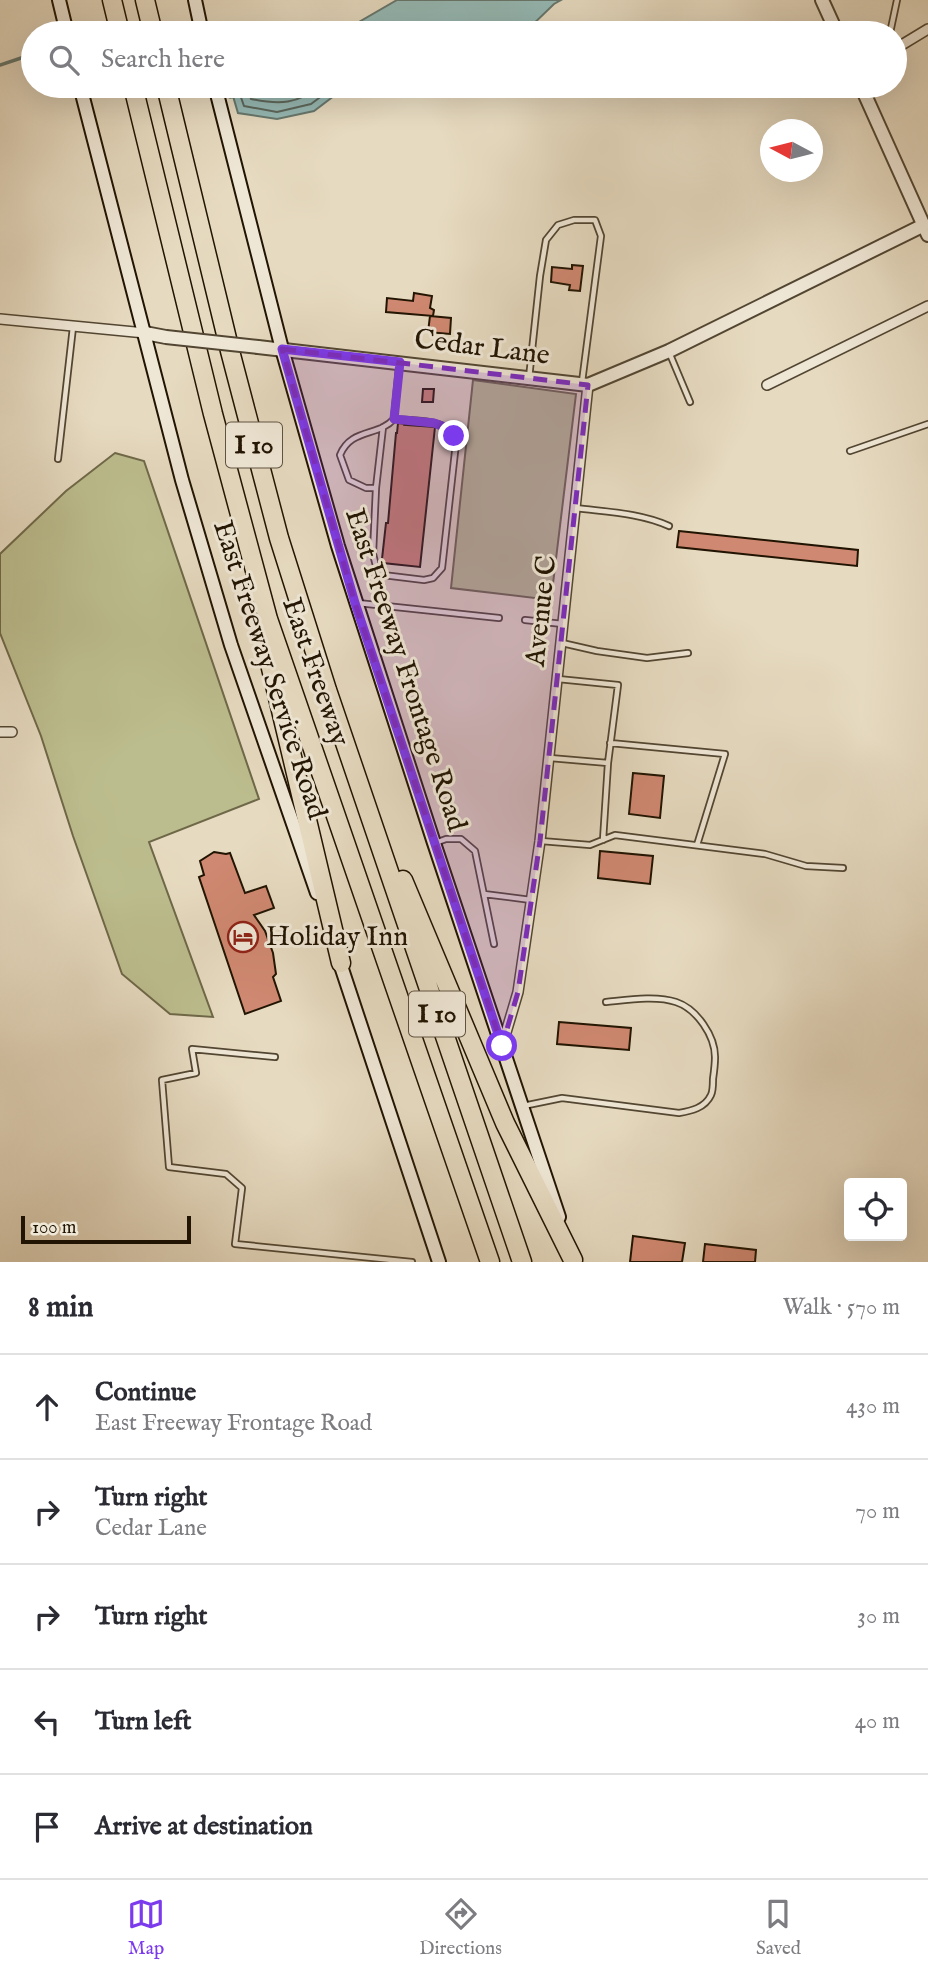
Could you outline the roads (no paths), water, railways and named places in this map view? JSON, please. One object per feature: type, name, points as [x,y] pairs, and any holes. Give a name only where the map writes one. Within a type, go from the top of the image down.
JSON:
[{"type":"highway","points":[[112,0],[117,21]]},
{"type":"highway","points":[[145,0],[150,21]]},
{"type":"highway","name":"East Freeway","points":[[136,98],[213,414],[268,619],[490,1262]]},
{"type":"highway","name":"East Freeway","points":[[169,98],[230,351],[279,538],[353,766],[522,1262]]},
{"type":"highway","points":[[268,619],[270,664],[341,963]]},
{"type":"highway","points":[[353,766],[505,1123],[574,1261]]},
{"type":"main road","points":[[59,0],[64,21]]},
{"type":"main road","points":[[195,0],[199,21]]},
{"type":"main road","points":[[822,0],[832,21]]},
{"type":"main road","name":"East Freeway Service Road","points":[[82,98],[182,480],[231,645],[341,963],[439,1262]]},
{"type":"main road","name":"East Freeway Frontage Road","points":[[218,98],[282,349],[355,603],[574,1261]]},
{"type":"main road","points":[[866,98],[926,230]]},
{"type":"main road","name":"Cedar Lane","points":[[145,333],[585,385],[669,351],[926,230]]},
{"type":"street","points":[[907,42],[928,29]]},
{"type":"street","points":[[767,385],[928,306]]},
{"type":"street","name":"Cedar Lane","points":[[0,318],[145,333]]},
{"type":"street","name":"Avenue C","points":[[502,1046],[517,1000],[540,841],[575,508],[585,385]]},
{"type":"street","points":[[0,732],[12,732]]},
{"type":"lane","points":[[893,21],[897,0]]},
{"type":"lane","points":[[528,378],[546,240],[558,225],[574,220],[595,220],[601,236],[585,385]]},
{"type":"lane","points":[[58,459],[73,326]]},
{"type":"lane","points":[[669,351],[690,401]]},
{"type":"lane","points":[[376,488],[366,488],[349,480],[341,455],[344,445],[356,436],[389,425],[394,419],[400,362]]},
{"type":"lane","points":[[383,427],[376,488],[373,554],[376,566],[383,575],[424,580],[433,578],[442,568],[456,443],[447,428],[434,423],[394,419]]},
{"type":"lane","points":[[850,451],[928,424]]},
{"type":"lane","points":[[575,508],[633,515],[669,526]]},
{"type":"lane","points":[[355,603],[499,618]]},
{"type":"lane","points":[[525,621],[563,624]]},
{"type":"lane","points":[[561,642],[597,652],[647,658],[688,653]]},
{"type":"lane","points":[[557,679],[618,685],[608,762],[603,840]]},
{"type":"lane","points":[[610,743],[725,754],[697,845]]},
{"type":"lane","points":[[549,758],[608,762]]},
{"type":"lane","points":[[540,841],[590,845],[615,835],[765,854],[806,866],[844,867]]},
{"type":"lane","points":[[434,843],[446,839],[461,839],[475,851],[494,944]]},
{"type":"lane","points":[[484,894],[531,900]]},
{"type":"lane","points":[[522,1107],[562,1098],[679,1113],[694,1110],[705,1103],[712,1094],[715,1056],[712,1038],[697,1017],[674,1001],[644,999],[606,1002]]},
{"type":"lane","points":[[275,1057],[192,1049],[196,1073],[162,1080],[169,1167],[226,1174],[242,1188],[235,1244],[412,1262]]},
{"type":"water","points":[[397,0],[561,0],[536,21],[361,21]]},
{"type":"water","points":[[234,98],[331,98],[314,111],[277,119],[238,113]]},
{"type":"waterway","points":[[0,65],[21,58]]},
{"type":"place","name":"Holiday Inn","points":[[243,937]]}]
